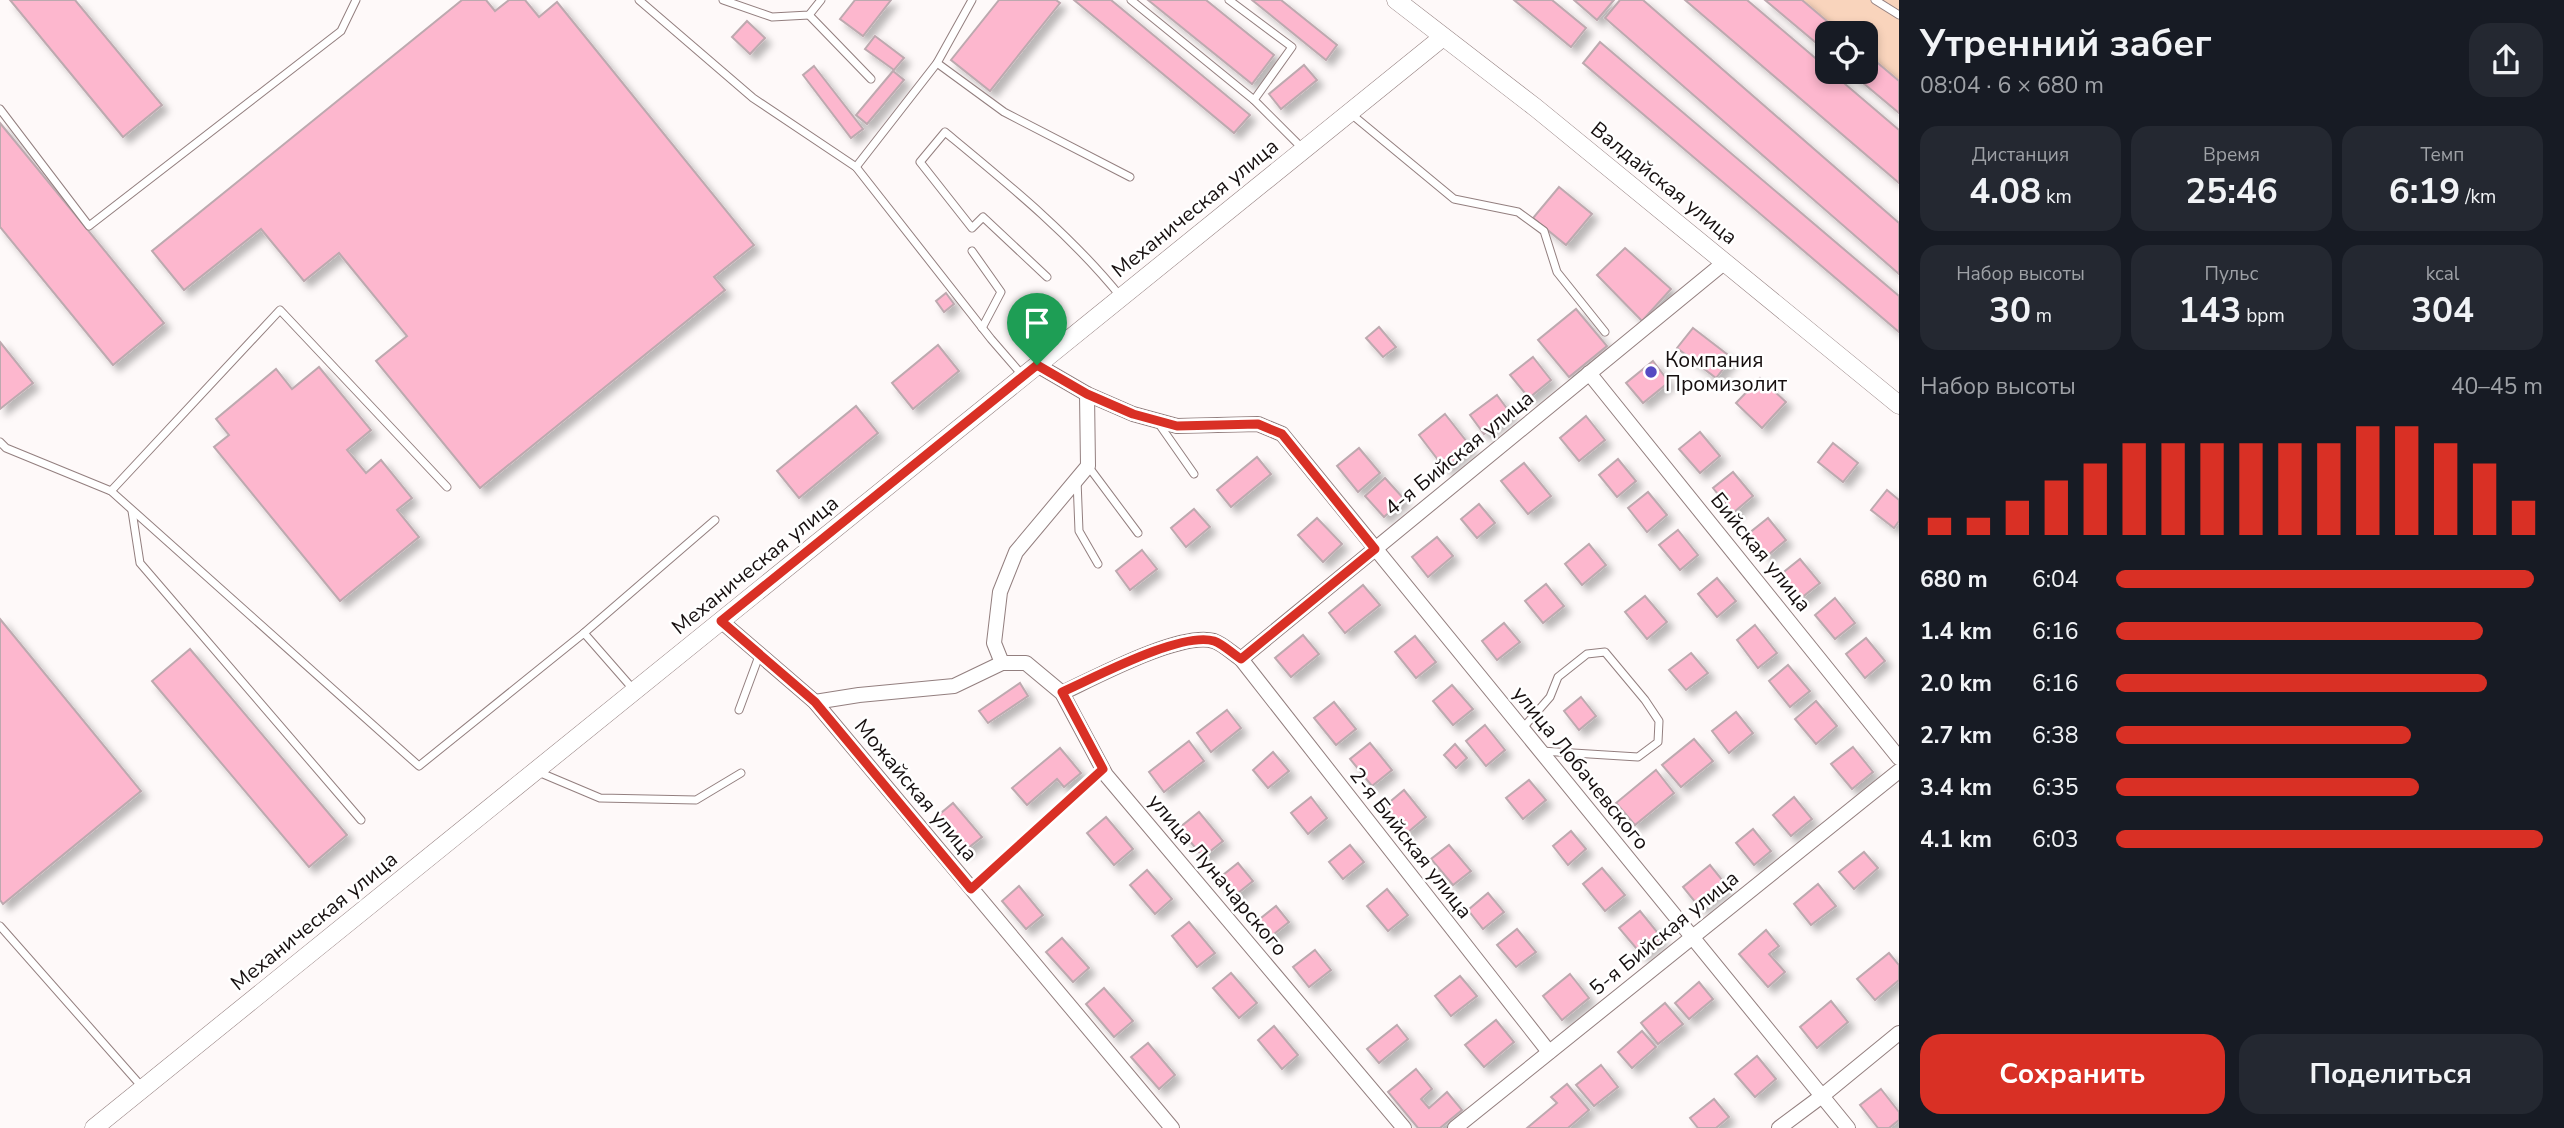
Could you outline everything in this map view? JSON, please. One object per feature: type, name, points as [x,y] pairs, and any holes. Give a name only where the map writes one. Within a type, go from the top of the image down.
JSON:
[{"type":"street","name":"Валдайская улица","points":[[1396,0],[1536,108],[1899,405]]},
{"type":"street","name":"Механическая улица","points":[[94,1128],[1443,37]]},
{"type":"street","name":"4-я Бийская улица","points":[[1241,659],[1725,262]]},
{"type":"street","points":[[1030,371],[1133,414],[1156,420]]},
{"type":"street","name":"Бийская улица","points":[[1590,373],[1899,758]]},
{"type":"street","points":[[815,702],[954,686],[1002,663],[994,643],[1000,592],[1016,552],[1088,466],[1087,394]]},
{"type":"street","name":"улица Лобачевского","points":[[1156,420],[1177,426],[1258,424],[1282,434],[1848,1128]]},
{"type":"street","name":"Можайская улица","points":[[721,621],[815,702],[1172,1128]]},
{"type":"street","points":[[1062,692],[1152,651],[1185,641],[1214,641],[1241,659]]},
{"type":"street","name":"2-я Бийская улица","points":[[1241,659],[1549,1052]]},
{"type":"street","name":"улица Луначарского","points":[[1002,663],[1026,663],[1062,692],[1103,769],[1404,1128]]},
{"type":"street","name":"5-я Бийская улица","points":[[1455,1128],[1899,771]]},
{"type":"street","points":[[1779,1128],[1899,1033]]},
{"type":"lane","points":[[0,109],[89,226],[341,31],[356,0]]},
{"type":"lane","points":[[639,0],[752,98],[856,167],[982,328],[1030,371]]},
{"type":"lane","points":[[723,0],[772,17],[809,15],[821,0]]},
{"type":"lane","points":[[856,167],[937,63],[972,0]]},
{"type":"lane","points":[[1131,0],[1254,100],[1304,149]]},
{"type":"lane","points":[[1229,0],[1292,47],[1254,100]]},
{"type":"lane","points":[[1875,0],[1899,15]]},
{"type":"lane","points":[[809,15],[872,79]]},
{"type":"lane","points":[[937,63],[1004,112],[1130,177]]},
{"type":"lane","points":[[1350,113],[1454,199],[1518,212],[1544,231],[1558,272],[1605,332]]},
{"type":"lane","points":[[1046,277],[983,217],[972,228],[920,162],[945,132],[1062,231],[1092,260],[1121,297]]},
{"type":"lane","points":[[972,251],[1001,292],[982,328]]},
{"type":"lane","points":[[111,491],[280,310],[447,487]]},
{"type":"lane","points":[[1156,420],[1194,474]]},
{"type":"lane","points":[[0,442],[6,448],[111,491],[419,766],[584,633],[715,520]]},
{"type":"lane","points":[[1088,466],[1138,533]]},
{"type":"lane","points":[[1077,480],[1079,531],[1098,564]]},
{"type":"lane","points":[[132,510],[140,564],[361,820]]},
{"type":"lane","points":[[584,633],[635,691]]},
{"type":"lane","points":[[1522,729],[1550,697],[1558,677],[1587,654],[1605,652],[1659,721],[1658,743],[1638,757],[1540,751]]},
{"type":"lane","points":[[739,710],[759,656]]},
{"type":"lane","points":[[971,889],[1103,769]]},
{"type":"lane","points":[[536,771],[600,798],[696,800],[741,774]]},
{"type":"lane","points":[[0,926],[143,1088]]},
{"type":"shaded area","points":[[1801,0],[1899,0],[1899,82],[1878,64],[1878,21],[1826,21]]},
{"type":"building","points":[[10,0],[75,0],[162,105],[123,137]]},
{"type":"building","points":[[462,0],[486,0],[495,11],[509,0],[525,0],[539,17],[557,2],[754,245],[714,277],[725,290],[480,488],[376,361],[407,336],[339,253],[304,281],[261,229],[184,290],[152,251]]},
{"type":"building","points":[[855,0],[891,0],[863,36],[840,19]]},
{"type":"building","points":[[999,0],[1056,0],[1060,3],[990,91],[951,60]]},
{"type":"building","points":[[1074,0],[1111,0],[1250,115],[1234,133]]},
{"type":"building","points":[[1148,0],[1206,0],[1274,55],[1252,84]]},
{"type":"building","points":[[1252,0],[1281,0],[1337,45],[1326,60]]},
{"type":"building","points":[[1514,0],[1552,0],[1586,28],[1571,47]]},
{"type":"building","points":[[1574,0],[1614,0],[1597,20]]},
{"type":"building","points":[[1620,0],[1643,0],[1899,223],[1899,274],[1605,18]]},
{"type":"building","points":[[1685,0],[1747,0],[1815,58],[1815,84],[1845,84],[1899,130],[1899,183]]},
{"type":"building","points":[[1765,0],[1802,0],[1827,21],[1815,21],[1815,42]]},
{"type":"building","points":[[747,21],[765,38],[750,54],[732,37]]},
{"type":"building","points":[[875,36],[904,58],[894,70],[865,49]]},
{"type":"building","points":[[1600,42],[1899,296],[1899,332],[1583,63]]},
{"type":"building","points":[[1878,63],[1899,81],[1899,113],[1864,84],[1878,84]]},
{"type":"building","points":[[1304,65],[1317,80],[1281,109],[1269,94]]},
{"type":"building","points":[[814,66],[863,129],[851,138],[803,75]]},
{"type":"building","points":[[893,71],[904,80],[867,124],[856,115]]},
{"type":"building","points":[[0,123],[164,323],[113,365],[0,227]]},
{"type":"building","points":[[1559,187],[1592,214],[1566,245],[1533,218]]},
{"type":"building","points":[[1625,248],[1671,289],[1642,321],[1597,275]]},
{"type":"building","points":[[946,293],[954,304],[944,312],[936,301]]},
{"type":"building","points":[[1576,309],[1607,346],[1569,377],[1538,340]]},
{"type":"building","points":[[1379,327],[1396,347],[1383,357],[1366,338]]},
{"type":"building","points":[[1693,328],[1732,358],[1716,378],[1677,348]]},
{"type":"building","points":[[0,342],[33,383],[0,409]]},
{"type":"building","points":[[938,345],[959,371],[913,409],[892,383]]},
{"type":"building","points":[[1533,357],[1551,380],[1529,398],[1510,375]]},
{"type":"building","points":[[1653,361],[1669,382],[1643,403],[1626,383]]},
{"type":"building","points":[[319,367],[371,430],[347,450],[366,473],[381,460],[412,498],[397,510],[419,537],[340,601],[214,447],[229,435],[216,419],[276,369],[292,389]]},
{"type":"building","points":[[1760,378],[1786,402],[1762,428],[1736,403]]},
{"type":"building","points":[[1497,395],[1511,414],[1484,434],[1470,415]]},
{"type":"building","points":[[856,406],[878,433],[799,498],[777,471]]},
{"type":"building","points":[[1445,414],[1471,447],[1445,469],[1419,435]]},
{"type":"building","points":[[1586,416],[1605,440],[1579,461],[1560,438]]},
{"type":"building","points":[[1700,432],[1720,456],[1700,473],[1679,449]]},
{"type":"building","points":[[1833,443],[1858,463],[1843,482],[1818,462]]},
{"type":"building","points":[[1359,448],[1380,473],[1358,492],[1337,466]]},
{"type":"building","points":[[1257,457],[1271,474],[1231,507],[1217,490]]},
{"type":"building","points":[[1618,459],[1636,481],[1617,497],[1599,475]]},
{"type":"building","points":[[1524,463],[1551,496],[1528,514],[1501,481]]},
{"type":"building","points":[[1733,472],[1753,496],[1733,513],[1713,488]]},
{"type":"building","points":[[1385,478],[1404,499],[1384,517],[1365,496]]},
{"type":"building","points":[[1887,490],[1899,500],[1899,521],[1894,528],[1871,510]]},
{"type":"building","points":[[1648,492],[1667,515],[1647,532],[1628,508]]},
{"type":"building","points":[[1479,504],[1495,523],[1477,538],[1461,519]]},
{"type":"building","points":[[1194,509],[1210,527],[1186,547],[1171,528]]},
{"type":"building","points":[[1317,518],[1342,544],[1323,562],[1298,535]]},
{"type":"building","points":[[1768,518],[1786,540],[1767,556],[1748,534]]},
{"type":"building","points":[[1678,530],[1698,555],[1680,570],[1659,545]]},
{"type":"building","points":[[1437,537],[1453,556],[1428,577],[1412,557]]},
{"type":"building","points":[[1589,544],[1606,565],[1582,585],[1565,564]]},
{"type":"building","points":[[1142,550],[1157,569],[1130,590],[1116,571]]},
{"type":"building","points":[[1800,559],[1820,583],[1800,599],[1780,575]]},
{"type":"building","points":[[1717,578],[1736,601],[1717,617],[1698,594]]},
{"type":"building","points":[[1546,584],[1564,606],[1543,623],[1525,601]]},
{"type":"building","points":[[1363,585],[1380,605],[1345,633],[1329,613]]},
{"type":"building","points":[[1645,596],[1667,622],[1647,639],[1625,612]]},
{"type":"building","points":[[1835,598],[1855,623],[1835,639],[1815,615]]},
{"type":"building","points":[[0,619],[141,791],[3,904],[0,900]]},
{"type":"building","points":[[1504,623],[1520,642],[1497,660],[1482,641]]},
{"type":"building","points":[[1755,625],[1777,653],[1758,668],[1737,640]]},
{"type":"building","points":[[1303,635],[1319,654],[1291,677],[1275,658]]},
{"type":"building","points":[[1415,636],[1436,662],[1416,678],[1395,652]]},
{"type":"building","points":[[1866,638],[1885,661],[1865,678],[1846,654]]},
{"type":"building","points":[[190,649],[347,835],[309,867],[152,681]]},
{"type":"building","points":[[1691,653],[1708,673],[1686,690],[1669,670]]},
{"type":"building","points":[[1788,665],[1810,691],[1790,707],[1769,681]]},
{"type":"building","points":[[1020,683],[1028,696],[988,723],[979,711]]},
{"type":"building","points":[[1452,685],[1473,709],[1453,725],[1433,701]]},
{"type":"building","points":[[1581,697],[1596,716],[1579,730],[1564,711]]},
{"type":"building","points":[[1816,701],[1837,726],[1816,744],[1795,719]]},
{"type":"building","points":[[1334,702],[1356,729],[1336,745],[1314,718]]},
{"type":"building","points":[[1227,710],[1241,728],[1211,752],[1197,733]]},
{"type":"building","points":[[1736,712],[1753,733],[1729,753],[1712,731]]},
{"type":"building","points":[[1485,725],[1505,750],[1486,766],[1466,741]]},
{"type":"building","points":[[1694,739],[1713,761],[1681,787],[1662,765]]},
{"type":"building","points":[[1189,741],[1204,761],[1164,792],[1149,772]]},
{"type":"building","points":[[1370,743],[1392,770],[1372,786],[1350,759]]},
{"type":"building","points":[[1455,744],[1467,758],[1456,768],[1444,755]]},
{"type":"building","points":[[1853,747],[1873,772],[1852,789],[1831,764]]},
{"type":"building","points":[[1060,748],[1081,773],[1064,787],[1057,779],[1027,805],[1012,788]]},
{"type":"building","points":[[1273,752],[1289,771],[1268,788],[1253,770]]},
{"type":"building","points":[[1656,770],[1674,793],[1635,825],[1616,803]]},
{"type":"building","points":[[1529,780],[1546,800],[1523,819],[1506,798]]},
{"type":"building","points":[[1404,790],[1426,817],[1407,833],[1385,806]]},
{"type":"building","points":[[1311,797],[1327,818],[1308,834],[1291,813]]},
{"type":"building","points":[[1794,797],[1812,819],[1791,836],[1773,815]]},
{"type":"building","points":[[953,803],[982,837],[963,852],[935,818]]},
{"type":"building","points":[[1199,812],[1223,841],[1203,857],[1179,828]]},
{"type":"building","points":[[1106,817],[1133,849],[1114,865],[1087,833]]},
{"type":"building","points":[[1753,829],[1771,851],[1754,865],[1736,843]]},
{"type":"building","points":[[1571,831],[1586,849],[1568,865],[1553,846]]},
{"type":"building","points":[[1350,845],[1364,862],[1343,879],[1329,862]]},
{"type":"building","points":[[1449,845],[1471,871],[1453,885],[1431,859]]},
{"type":"building","points":[[1864,852],[1878,868],[1854,889],[1839,872]]},
{"type":"building","points":[[1238,863],[1253,881],[1233,897],[1218,879]]},
{"type":"building","points":[[1710,865],[1727,886],[1700,908],[1683,887]]},
{"type":"building","points":[[1602,868],[1625,895],[1605,911],[1583,884]]},
{"type":"building","points":[[1147,870],[1172,899],[1155,914],[1130,885]]},
{"type":"building","points":[[1818,884],[1836,906],[1811,925],[1794,904]]},
{"type":"building","points":[[1019,886],[1043,915],[1026,929],[1002,901]]},
{"type":"building","points":[[1387,889],[1408,915],[1388,931],[1367,906]]},
{"type":"building","points":[[1488,893],[1504,912],[1483,929],[1468,910]]},
{"type":"building","points":[[1276,906],[1289,922],[1269,938],[1256,922]]},
{"type":"building","points":[[1640,911],[1662,938],[1642,955],[1619,928]]},
{"type":"building","points":[[1189,922],[1215,953],[1197,967],[1172,936]]},
{"type":"building","points":[[1517,929],[1536,952],[1516,967],[1497,945]]},
{"type":"building","points":[[1766,930],[1779,946],[1769,954],[1785,972],[1768,987],[1739,954]]},
{"type":"building","points":[[1062,938],[1089,968],[1073,982],[1046,952]]},
{"type":"building","points":[[1315,950],[1331,970],[1309,987],[1293,967]]},
{"type":"building","points":[[1889,953],[1899,965],[1899,980],[1875,1000],[1857,979]]},
{"type":"building","points":[[1231,973],[1257,1003],[1239,1018],[1213,988]]},
{"type":"building","points":[[1570,974],[1589,998],[1562,1020],[1543,996]]},
{"type":"building","points":[[1460,976],[1477,996],[1451,1016],[1435,996]]},
{"type":"building","points":[[1699,982],[1713,999],[1689,1019],[1675,1003]]},
{"type":"building","points":[[1104,988],[1133,1021],[1114,1037],[1086,1004]]},
{"type":"building","points":[[1831,1001],[1848,1022],[1817,1048],[1800,1027]]},
{"type":"building","points":[[1665,1003],[1683,1024],[1658,1044],[1641,1023]]},
{"type":"building","points":[[1496,1020],[1514,1042],[1484,1067],[1465,1045]]},
{"type":"building","points":[[1397,1025],[1408,1039],[1379,1063],[1367,1049]]},
{"type":"building","points":[[1274,1026],[1298,1055],[1282,1069],[1258,1040]]},
{"type":"building","points":[[1642,1031],[1656,1047],[1632,1068],[1618,1052]]},
{"type":"building","points":[[1148,1043],[1175,1075],[1159,1089],[1131,1057]]},
{"type":"building","points":[[1757,1056],[1776,1079],[1755,1097],[1735,1074]]},
{"type":"building","points":[[1601,1065],[1618,1087],[1594,1106],[1576,1085]]},
{"type":"building","points":[[1416,1069],[1432,1089],[1421,1099],[1429,1108],[1447,1092],[1462,1110],[1440,1128],[1418,1128],[1388,1092]]},
{"type":"building","points":[[1567,1084],[1589,1110],[1568,1128],[1527,1128],[1557,1103],[1551,1097]]},
{"type":"building","points":[[1881,1089],[1899,1112],[1899,1120],[1889,1128],[1878,1128],[1860,1105]]},
{"type":"building","points":[[1714,1099],[1729,1117],[1716,1128],[1698,1128],[1690,1118]]},
{"type":"place","name":"Компания Промизолит","points":[[1651,372]]},
{"type":"route","points":[[1037,365],[1087,394],[1133,414],[1177,426],[1258,424],[1282,434],[1375,549],[1241,659],[1214,641],[1185,641],[1152,651],[1062,692],[1103,769],[971,889],[815,702],[721,621],[1037,365]]}]
